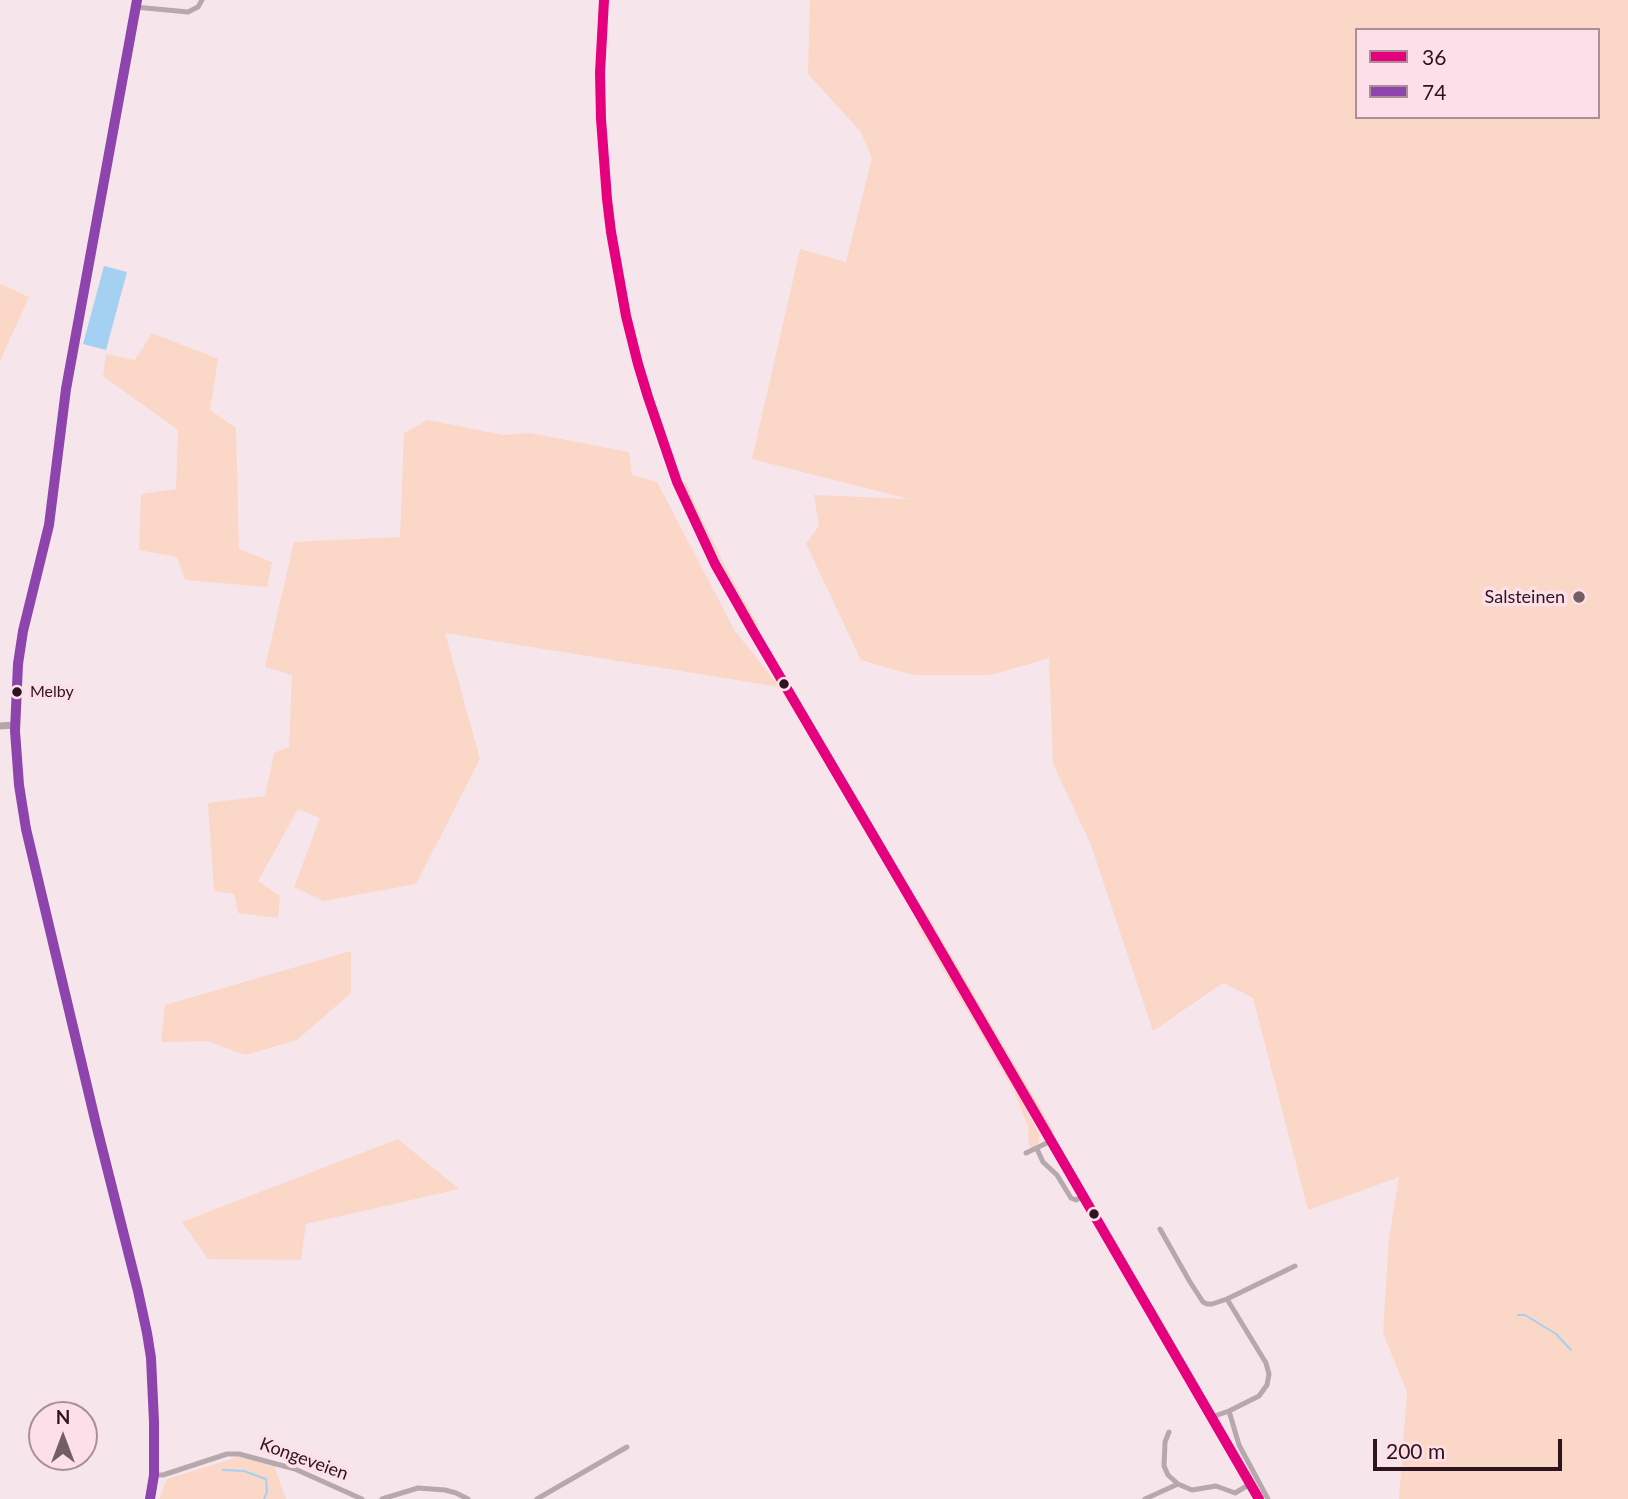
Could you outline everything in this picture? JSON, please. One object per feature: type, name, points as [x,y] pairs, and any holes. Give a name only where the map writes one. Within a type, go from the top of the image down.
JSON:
[{"type":"highway","points":[[604,0],[600,74],[601,120],[611,232],[626,316],[638,363],[677,482],[715,564],[747,621],[1259,1499]]},
{"type":"main road","points":[[136,4],[75,335],[47,535],[23,631],[15,725],[19,785],[26,829],[148,1333],[154,1475],[150,1499]]},
{"type":"main road","points":[[0,726],[15,725]]},
{"type":"street","points":[[136,4],[188,12],[198,7],[202,0]]},
{"type":"street","points":[[1026,1153],[1051,1141]]},
{"type":"street","points":[[1037,1149],[1042,1162],[1057,1175],[1071,1198],[1076,1200],[1083,1196]]},
{"type":"street","points":[[1160,1229],[1203,1302],[1212,1304],[1227,1299],[1295,1266]]},
{"type":"street","points":[[1212,1417],[1259,1396],[1267,1385],[1269,1374],[1266,1363],[1227,1299]]},
{"type":"street","points":[[1229,1411],[1239,1445],[1268,1499]]},
{"type":"street","points":[[1169,1432],[1164,1442],[1164,1466],[1168,1475],[1178,1484],[1192,1490],[1216,1486],[1235,1496],[1250,1484]]},
{"type":"street","points":[[537,1499],[627,1447]]},
{"type":"street","name":"Kongeveien","points":[[154,1475],[181,1471],[227,1454],[239,1454],[295,1469],[362,1499]]},
{"type":"street","points":[[1145,1499],[1178,1484]]},
{"type":"street","points":[[382,1499],[418,1488],[453,1492],[468,1499]]},
{"type":"shaded area","points":[[810,0],[1628,0],[1628,1499],[1399,1499],[1407,1392],[1383,1333],[1389,1238],[1399,1177],[1308,1210],[1253,998],[1223,983],[1153,1031],[1091,845],[1053,764],[1049,658],[991,675],[913,675],[861,660],[806,544],[819,526],[814,495],[909,499],[752,459],[800,249],[846,262],[872,158],[861,132],[808,74]]},
{"type":"shaded area","points":[[0,284],[29,297],[0,361]]},
{"type":"shaded area","points":[[152,333],[218,359],[210,410],[236,428],[239,549],[272,562],[267,587],[185,580],[177,557],[139,550],[141,494],[176,489],[178,430],[103,376],[106,354],[135,360]]},
{"type":"shaded area","points":[[428,420],[503,435],[530,433],[629,452],[632,475],[657,482],[735,631],[780,687],[445,633],[480,759],[416,884],[323,901],[294,887],[320,818],[298,809],[258,881],[280,896],[278,918],[238,913],[234,894],[214,891],[208,803],[265,796],[274,753],[289,747],[292,675],[265,667],[294,542],[400,537],[404,433]]},
{"type":"shaded area","points":[[686,482],[733,581],[759,626],[757,627],[711,544],[683,484]]},
{"type":"shaded area","points":[[924,909],[1055,1133],[1051,1132],[922,910]]},
{"type":"shaded area","points":[[917,921],[1039,1134],[1039,1142],[1033,1147],[1029,1146],[1028,1126],[1014,1091]]},
{"type":"shaded area","points":[[351,951],[351,993],[297,1040],[245,1055],[208,1041],[161,1042],[165,1005]]},
{"type":"shaded area","points":[[398,1139],[459,1189],[306,1224],[301,1260],[208,1259],[182,1222]]},
{"type":"shaded area","points":[[238,1457],[274,1465],[286,1499],[159,1499],[167,1479]]},
{"type":"water","points":[[104,266],[127,272],[106,350],[83,344]]},
{"type":"waterway","points":[[1518,1315],[1525,1315],[1556,1334],[1571,1350]]},
{"type":"waterway","points":[[223,1470],[244,1471],[266,1479],[267,1492],[264,1499]]},
{"type":"transit line","name":"74","points":[[137,0],[66,389],[49,525],[23,631],[18,664],[15,731],[26,829],[147,1333],[154,1422],[154,1475],[150,1499]]},
{"type":"transit line","name":"36","points":[[604,0],[600,73],[601,119],[611,232],[626,316],[638,364],[677,482],[715,564],[753,631],[1259,1499]]},
{"type":"place","name":"Salsteinen","points":[[1579,597]]},
{"type":"place","name":"Melby","points":[[17,692]]}]
